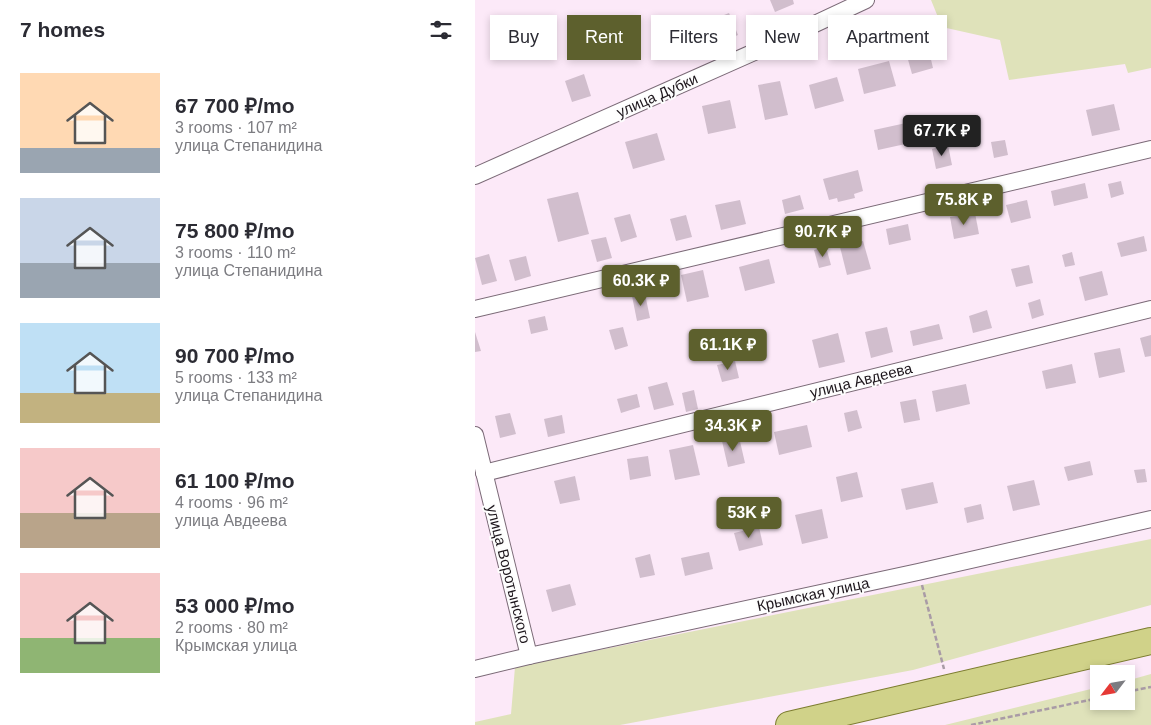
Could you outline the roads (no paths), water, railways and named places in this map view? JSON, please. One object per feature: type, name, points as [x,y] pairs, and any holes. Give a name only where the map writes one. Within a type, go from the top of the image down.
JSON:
[{"type":"main road","points":[[789,725],[1151,641]]},
{"type":"street","name":"улица Дубки","points":[[475,176],[867,0]]},
{"type":"street","points":[[475,309],[1151,149]]},
{"type":"street","name":"улица Авдеева","points":[[484,473],[1151,309]]},
{"type":"street","name":"улица Воротынского","points":[[475,435],[529,656]]},
{"type":"street","name":"Крымская улица","points":[[475,669],[1151,519]]}]
